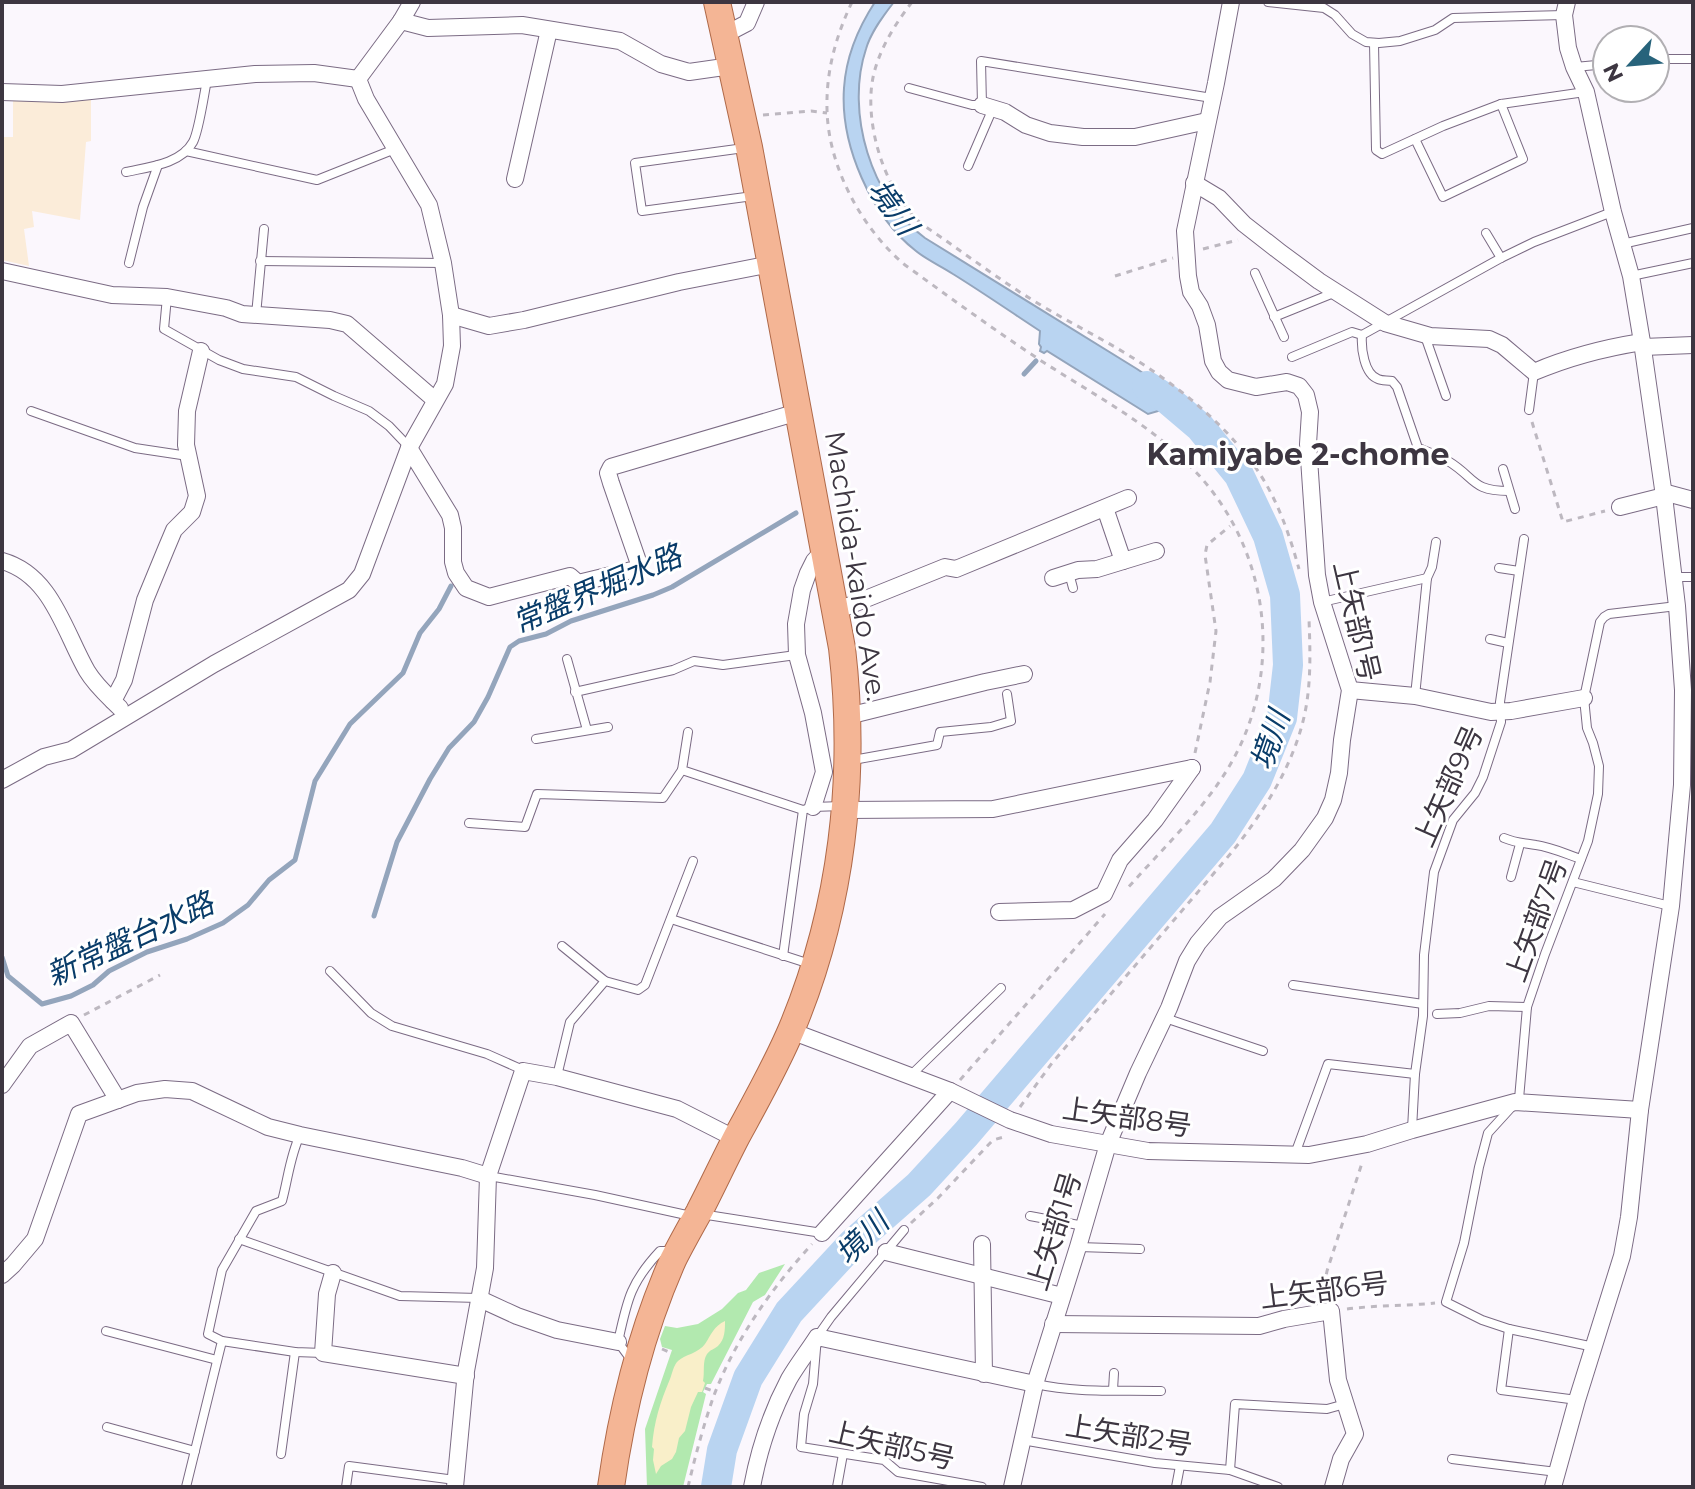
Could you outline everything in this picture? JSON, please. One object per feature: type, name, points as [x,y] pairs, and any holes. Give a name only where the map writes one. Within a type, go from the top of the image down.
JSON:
[{"type":"main road","name":"Machida-kaido Ave.","points":[[611,1487],[635,1365],[655,1308],[678,1250],[791,1031],[815,965],[835,884],[846,808],[848,716],[842,648],[749,147],[717,2]]},
{"type":"street","points":[[358,79],[412,2]]},
{"type":"street","points":[[724,35],[747,23],[756,2]]},
{"type":"street","name":"上矢部1号","points":[[1012,1487],[1035,1384],[1053,1324],[1108,1144],[1138,1073],[1187,961],[1207,931],[1220,917],[1274,879],[1302,850],[1325,818],[1333,800],[1350,690],[1322,602],[1314,551],[1308,444],[1310,412],[1306,395],[1299,386],[1287,382],[1256,387],[1228,380],[1219,372],[1213,361],[1207,325],[1191,292],[1188,276],[1185,231],[1231,2]]},
{"type":"street","points":[[1555,1479],[1622,1256],[1640,1110],[1671,906],[1688,740],[1677,606],[1643,344],[1631,276],[1586,92],[1568,48],[1566,8]]},
{"type":"street","points":[[401,21],[428,28],[522,25],[620,41],[661,64],[689,72],[731,66]]},
{"type":"street","points":[[515,179],[549,30]]},
{"type":"street","points":[[2,92],[62,94],[255,74],[314,73],[358,79]]},
{"type":"street","points":[[2,780],[44,757],[71,750],[214,664],[349,590],[362,574],[409,448],[445,384],[452,346],[443,263],[429,205],[366,99],[358,79]]},
{"type":"street","points":[[988,107],[1050,133],[1083,137],[1135,137],[1207,121]]},
{"type":"street","points":[[1194,183],[1219,198],[1266,242],[1385,323],[1442,338],[1489,339],[1502,345],[1534,372],[1601,349],[1643,344],[1693,345]]},
{"type":"street","points":[[451,315],[489,326],[771,264]]},
{"type":"street","points":[[2,271],[112,295],[167,297],[242,314],[347,324],[435,400]]},
{"type":"street","points":[[113,701],[124,680],[145,600],[160,562],[174,530],[192,512],[197,496],[186,445],[187,411],[201,351]]},
{"type":"street","points":[[409,448],[450,515],[456,573],[466,588],[489,597],[570,576],[578,583],[636,569],[639,564],[608,473],[611,467],[798,412]]},
{"type":"street","points":[[1620,507],[1664,494],[1693,500]]},
{"type":"street","points":[[836,611],[945,567],[956,569],[1128,498]]},
{"type":"street","points":[[1105,508],[1123,561]]},
{"type":"street","points":[[808,808],[824,772],[813,713],[797,655],[796,624],[809,569],[824,550]]},
{"type":"street","points":[[1065,580],[1078,570],[1097,569],[1156,551]]},
{"type":"street","points":[[2,561],[16,565],[36,581],[59,611],[95,684],[127,715]]},
{"type":"street","points":[[848,716],[1024,674]]},
{"type":"street","points":[[1350,690],[1415,696],[1500,712],[1584,698]]},
{"type":"street","points":[[846,808],[993,809],[1192,768]]},
{"type":"street","points":[[999,912],[1073,910],[1104,894],[1120,860],[1155,820],[1192,768]]},
{"type":"street","points":[[2,1085],[30,1046],[71,1023],[118,1100]]},
{"type":"street","name":"上矢部8号","points":[[791,1031],[911,1075],[1006,1118],[1051,1134],[1148,1151],[1294,1155],[1333,1151],[1515,1102],[1640,1110]]},
{"type":"street","points":[[455,1484],[466,1376],[485,1268],[488,1176],[523,1071],[677,1109],[736,1139]]},
{"type":"street","points":[[6,1265],[35,1239],[79,1114],[137,1093],[165,1089],[192,1091],[268,1127],[488,1176]]},
{"type":"street","points":[[822,1233],[954,1093]]},
{"type":"street","points":[[982,1244],[984,1374]]},
{"type":"street","points":[[886,1252],[1062,1296]]},
{"type":"street","points":[[333,1273],[327,1294],[323,1353],[466,1376]]},
{"type":"street","points":[[480,1299],[557,1330],[618,1342]]},
{"type":"street","points":[[1331,1311],[1338,1380],[1355,1434],[1341,1459],[1333,1487]]},
{"type":"street","name":"上矢部6号","points":[[1053,1324],[1259,1326],[1331,1311]]},
{"type":"street","points":[[752,1487],[757,1459],[771,1417],[790,1378],[817,1337],[1035,1384]]},
{"type":"lane","points":[[1268,2],[1324,8],[1352,34],[1374,43],[1400,41],[1435,30],[1453,18],[1566,8]]},
{"type":"lane","points":[[1374,43],[1376,150],[1382,154],[1501,104],[1586,92]]},
{"type":"lane","points":[[1671,59],[1693,59]]},
{"type":"lane","points":[[968,166],[988,107],[981,61],[1212,98]]},
{"type":"lane","points":[[1574,67],[1591,66]]},
{"type":"lane","points":[[126,172],[158,165],[186,151],[194,141],[208,79]]},
{"type":"lane","points":[[909,88],[988,107]]},
{"type":"lane","points":[[1415,139],[1443,197],[1523,159],[1501,104]]},
{"type":"lane","points":[[749,147],[635,163],[642,211],[758,195]]},
{"type":"lane","points":[[186,151],[317,180],[396,149]]},
{"type":"lane","points":[[129,263],[143,207],[158,165]]},
{"type":"lane","points":[[1292,357],[1352,332],[1362,335],[1501,258],[1613,212]]},
{"type":"lane","points":[[1622,244],[1693,228]]},
{"type":"lane","points":[[256,315],[264,229]]},
{"type":"lane","points":[[1486,233],[1501,258]]},
{"type":"lane","points":[[260,261],[443,263]]},
{"type":"lane","points":[[1631,276],[1693,263]]},
{"type":"lane","points":[[1255,273],[1284,337]]},
{"type":"lane","points":[[1274,317],[1336,292]]},
{"type":"lane","points":[[167,297],[164,329],[201,351],[243,369],[296,377],[369,411],[389,426],[409,448]]},
{"type":"lane","points":[[1362,335],[1369,372],[1379,380],[1392,381],[1397,387],[1418,448],[1446,460],[1479,487],[1509,491]]},
{"type":"lane","points":[[1424,335],[1446,396]]},
{"type":"lane","points":[[1529,410],[1534,372]]},
{"type":"lane","points":[[31,411],[135,448],[189,456]]},
{"type":"lane","points":[[1503,469],[1515,509]]},
{"type":"lane","name":"上矢部9号","points":[[1412,1130],[1424,955],[1434,872],[1453,820],[1475,793],[1483,777],[1501,722],[1500,702],[1524,539]]},
{"type":"lane","points":[[1415,696],[1427,578],[1436,542]]},
{"type":"lane","points":[[1499,568],[1519,571]]},
{"type":"lane","points":[[1673,577],[1693,577]]},
{"type":"lane","points":[[1322,602],[1427,578]]},
{"type":"lane","name":"上矢部7号","points":[[1515,1102],[1519,1099],[1527,1007],[1594,822],[1599,766],[1587,728],[1584,698],[1600,622],[1609,614],[1677,606]]},
{"type":"lane","points":[[1490,639],[1508,643]]},
{"type":"lane","points":[[575,692],[673,670],[694,661],[723,665],[797,655]]},
{"type":"lane","points":[[567,659],[587,730]]},
{"type":"lane","points":[[848,761],[937,745],[940,732],[991,727],[1011,721],[1007,694]]},
{"type":"lane","points":[[536,739],[608,727]]},
{"type":"lane","points":[[469,823],[525,827],[537,794],[663,798],[682,770],[688,732]]},
{"type":"lane","points":[[682,770],[808,808],[846,808]]},
{"type":"lane","points":[[783,956],[808,808]]},
{"type":"lane","points":[[1504,838],[1581,859]]},
{"type":"lane","points":[[1511,877],[1520,844]]},
{"type":"lane","points":[[562,946],[605,981],[638,990],[645,985],[693,861]]},
{"type":"lane","points":[[1573,882],[1671,906]]},
{"type":"lane","points":[[671,919],[815,965]]},
{"type":"lane","points":[[330,971],[371,1013],[392,1026],[487,1054],[523,1071]]},
{"type":"lane","points":[[557,1077],[570,1022],[605,981]]},
{"type":"lane","points":[[1293,985],[1423,1004]]},
{"type":"lane","points":[[911,1075],[1001,988]]},
{"type":"lane","points":[[1437,1014],[1460,1013],[1489,1006],[1527,1007]]},
{"type":"lane","points":[[1165,1017],[1263,1051]]},
{"type":"lane","points":[[1294,1155],[1328,1064],[1415,1074]]},
{"type":"lane","points":[[1515,1102],[1488,1133],[1464,1243],[1446,1302],[1509,1329],[1594,1347]]},
{"type":"lane","points":[[300,1135],[293,1151],[282,1201],[256,1211],[222,1270],[208,1334],[222,1341],[323,1353]]},
{"type":"lane","points":[[488,1176],[697,1215],[822,1233]]},
{"type":"lane","points":[[1030,1216],[1084,1226]]},
{"type":"lane","points":[[817,1337],[904,1230]]},
{"type":"lane","points":[[239,1239],[400,1296],[480,1299]]},
{"type":"lane","points":[[1078,1247],[1140,1249]]},
{"type":"lane","points":[[635,1365],[618,1342],[629,1296],[636,1281],[660,1251],[678,1250]]},
{"type":"lane","points":[[1509,1329],[1501,1390],[1577,1400]]},
{"type":"lane","points":[[106,1331],[217,1360]]},
{"type":"lane","name":"上矢部5号","points":[[817,1337],[813,1384],[804,1414],[801,1447],[884,1460],[898,1472],[982,1487]]},
{"type":"lane","points":[[186,1487],[222,1341]]},
{"type":"lane","points":[[281,1454],[295,1352]]},
{"type":"lane","points":[[1113,1390],[1114,1373]]},
{"type":"lane","points":[[1035,1384],[1161,1391]]},
{"type":"lane","points":[[1230,1470],[1235,1404],[1327,1409],[1345,1404]]},
{"type":"lane","points":[[107,1427],[195,1451]]},
{"type":"lane","name":"上矢部2号","points":[[1021,1440],[1180,1466],[1230,1470],[1278,1487]]},
{"type":"lane","points":[[837,1487],[843,1454]]},
{"type":"lane","points":[[1452,1459],[1555,1479]]},
{"type":"lane","points":[[346,1487],[349,1466],[455,1484]]},
{"type":"lane","points":[[1176,1487],[1180,1466]]},
{"type":"path","points":[[852,2],[832,58],[827,113],[834,150],[851,197],[862,217],[890,253],[1035,357],[1139,422]]},
{"type":"path","points":[[757,115],[811,111],[827,113]]},
{"type":"path","points":[[1529,410],[1563,522],[1620,507]]},
{"type":"path","points":[[1192,768],[1210,682],[1216,631],[1205,555],[1207,545],[1230,526]]},
{"type":"path","points":[[71,1023],[160,975]]},
{"type":"path","points":[[904,1230],[993,1140],[1010,1138]]},
{"type":"path","points":[[1331,1311],[1326,1304],[1324,1287],[1327,1271],[1367,1144]]},
{"type":"path","points":[[688,1487],[698,1444],[716,1392],[745,1333],[770,1294],[822,1233]]},
{"type":"path","name":"上矢部6号","points":[[1331,1311],[1446,1302]]},
{"type":"path","points":[[705,1388],[716,1392]]},
{"type":"shaded area","points":[[91,97],[91,141],[86,142],[80,220],[32,211],[34,227],[24,229],[29,266],[2,260],[2,137],[13,137],[13,100]]},
{"type":"green space","points":[[785,1264],[765,1295],[753,1302],[711,1384],[707,1384],[703,1392],[706,1394],[683,1487],[647,1487],[645,1429],[672,1350],[662,1347],[660,1339],[665,1326],[677,1328],[698,1324],[746,1290],[759,1273]]},
{"type":"sand","points":[[725,1321],[722,1340],[705,1357],[705,1383],[691,1407],[676,1452],[656,1474],[652,1447],[654,1429],[674,1367],[681,1359],[702,1347],[715,1328]]},
{"type":"water","points":[[875,2],[894,2],[868,43],[860,74],[859,100],[867,152],[890,201],[925,238],[1137,369],[1176,395],[1194,412],[1165,409],[1148,414],[1047,351],[1040,351],[1040,331],[920,254],[885,219],[872,199],[853,155],[844,110],[845,76],[850,54]]},
{"type":"waterway","name":"常盤界堀水路","points":[[1024,374],[1036,361]]},
{"type":"waterway","name":"境川","points":[[716,1487],[722,1450],[748,1378],[789,1312],[853,1243],[919,1185],[966,1134],[1223,833],[1257,780],[1282,718],[1288,665],[1285,595],[1268,536],[1239,475],[1200,427],[1147,386]]},
{"type":"waterway","name":"常盤界堀水路","points":[[374,916],[397,842],[449,748],[474,722],[510,647],[571,621],[672,587],[796,513]]},
{"type":"waterway","name":"新常盤台水路","points":[[2,957],[8,976],[42,1004],[71,996],[93,985],[109,971],[147,952],[223,923],[248,905],[269,880],[295,860],[315,781],[350,724],[403,673],[420,633],[439,609],[451,586]]},
{"type":"district","name":"Kamiyabe 2-chome","points":[[1298,454]]}]
